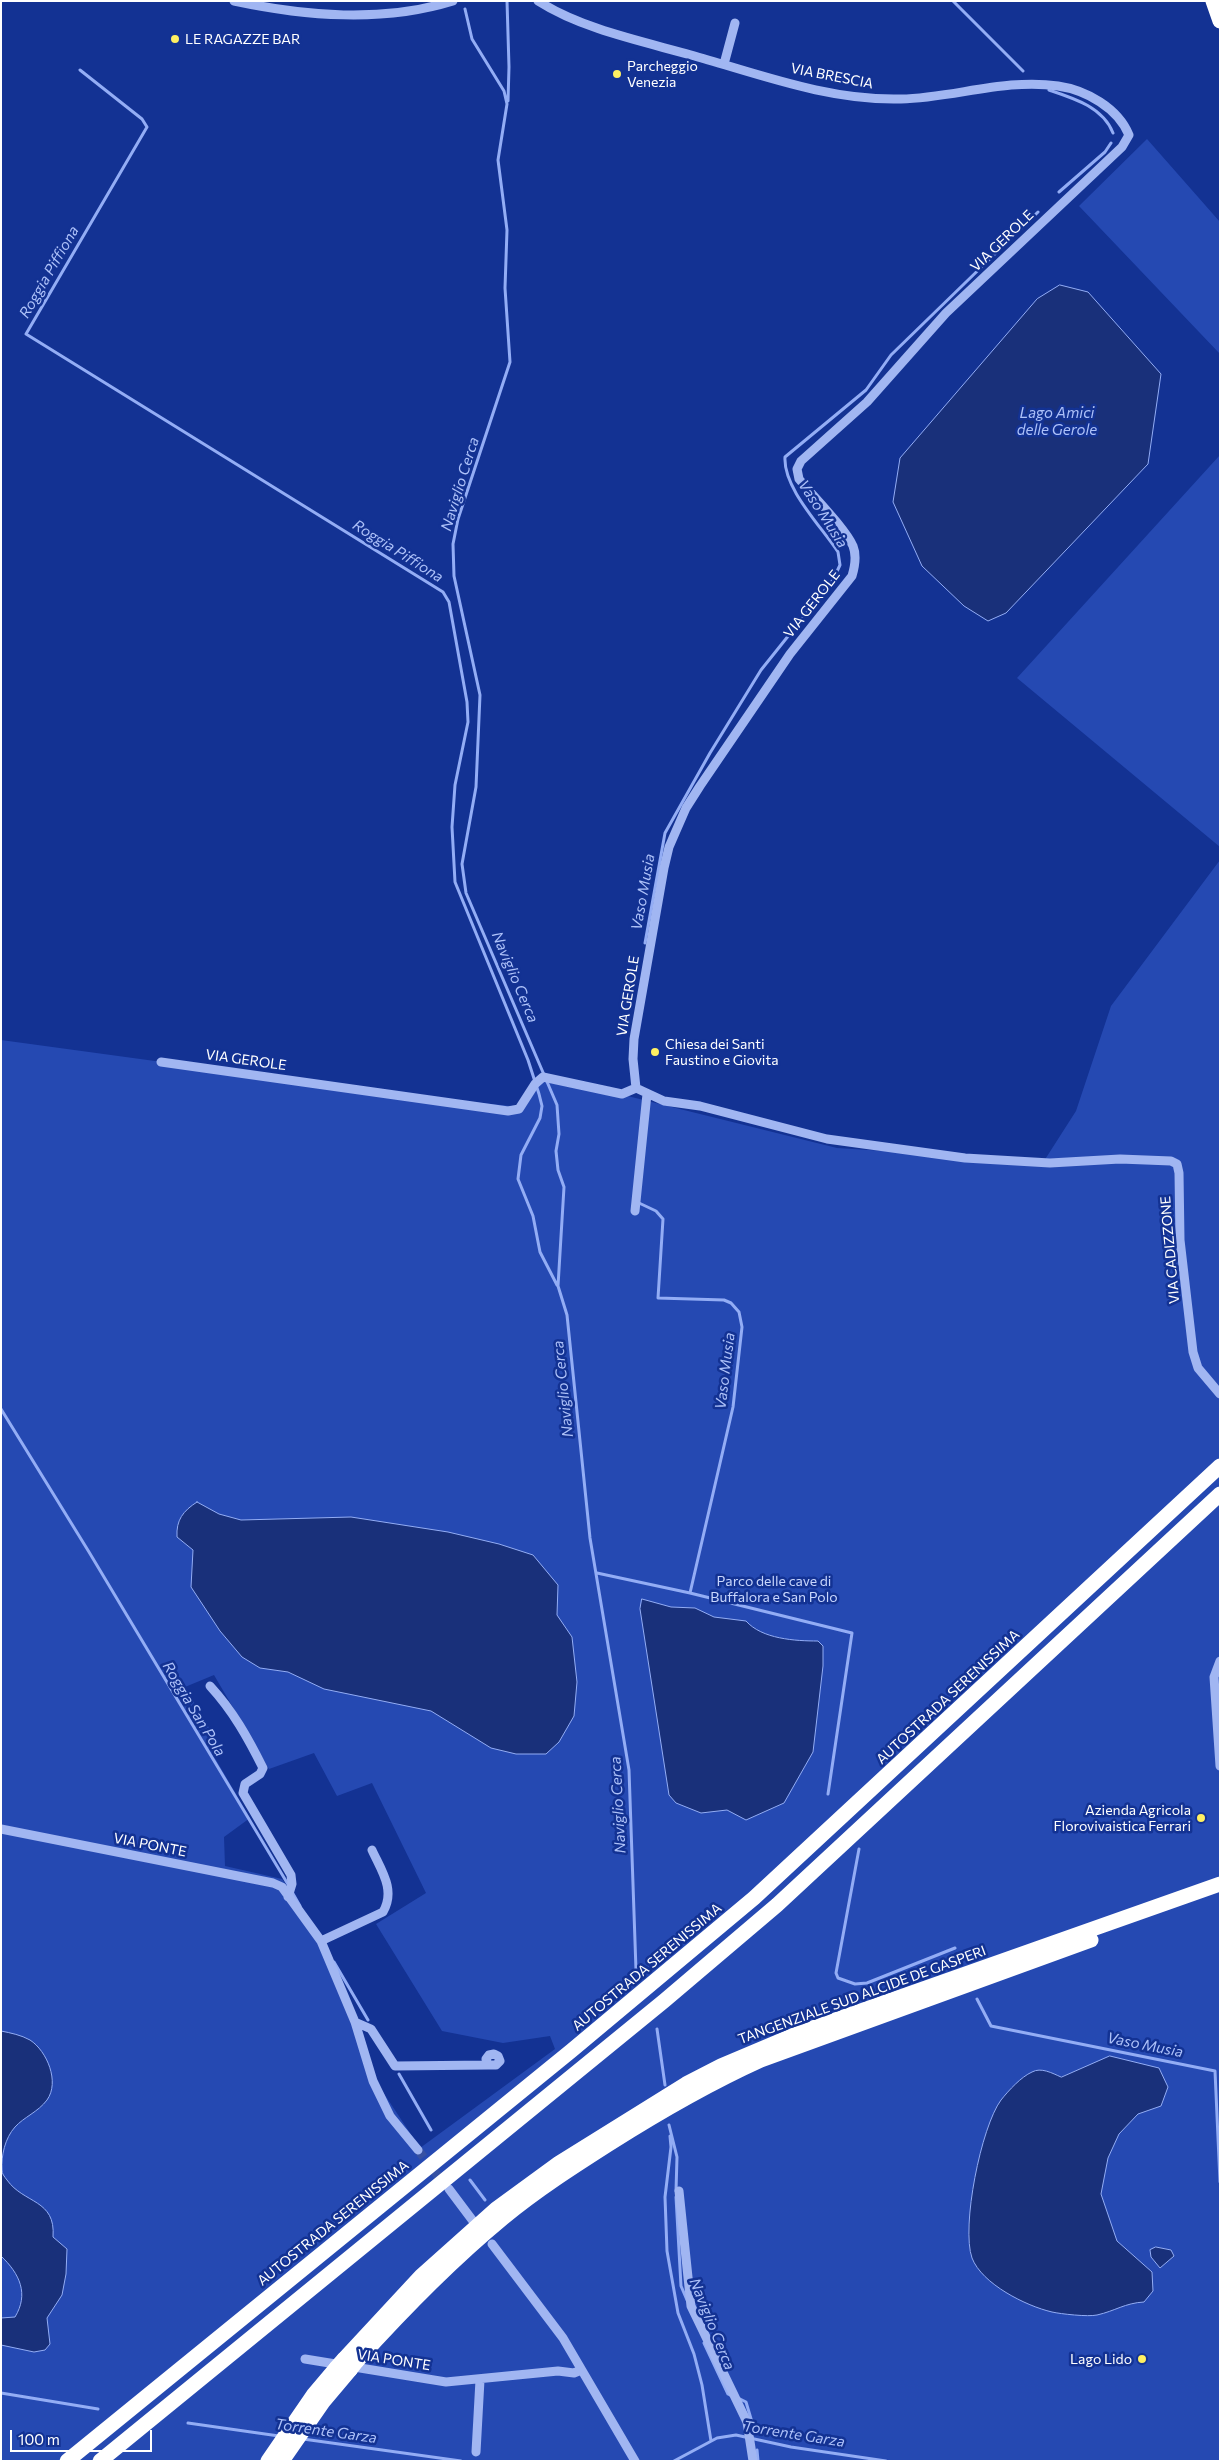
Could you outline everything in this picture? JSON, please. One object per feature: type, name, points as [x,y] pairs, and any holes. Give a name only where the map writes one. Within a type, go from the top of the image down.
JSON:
[{"type":"highway","points":[[1213,1],[1220,21]]},
{"type":"highway","name":"AUTOSTRADA SERENISSIMA","points":[[67,2461],[571,2051],[754,1898],[1220,1466]]},
{"type":"highway","points":[[100,2461],[664,2001],[762,1918],[1220,1494]]},
{"type":"highway","name":"TANGENZIALE SUD ALCIDE DE GASPERI","points":[[274,2460],[347,2364],[374,2324],[422,2276],[496,2209],[559,2163],[686,2084],[722,2066],[804,2031],[1220,1884]]},
{"type":"highway","name":"TANGENZIALE SUD ALCIDE DE GASPERI","points":[[347,2364],[504,2217],[566,2172],[656,2114],[702,2089],[762,2060],[1220,1894]]},
{"type":"street","points":[[234,1],[303,12],[370,15],[400,13],[452,1]]},
{"type":"street","name":"VIA BRESCIA","points":[[538,1],[624,37],[816,90],[861,99],[937,97],[1039,84],[1060,86],[1085,93],[1107,107],[1124,122],[1129,135]]},
{"type":"street","points":[[724,64],[735,24]]},
{"type":"street","name":"VIA GEROLE","points":[[161,1062],[508,1111],[519,1109],[535,1084],[543,1077],[622,1094],[636,1088],[633,1059],[634,1039],[668,847],[686,808],[700,786],[790,654],[852,576],[856,563],[850,541],[799,478],[797,469],[801,461],[867,402],[946,314],[1122,148],[1129,135]]},
{"type":"street","points":[[635,1211],[647,1094],[636,1088]]},
{"type":"street","name":"VIA CADIZZONE","points":[[647,1094],[664,1101],[700,1106],[827,1139],[965,1158],[1050,1163],[1155,1159],[1171,1161],[1176,1164],[1179,1173],[1180,1240],[1193,1352],[1198,1368],[1220,1394]]},
{"type":"street","points":[[1220,1661],[1214,1678],[1220,1766]]},
{"type":"street","points":[[210,1686],[225,1702],[244,1730],[263,1768],[260,1774],[245,1784],[244,1793],[291,1875],[292,1884],[288,1897]]},
{"type":"street","name":"VIA PONTE","points":[[1,1830],[273,1883],[282,1887],[320,1941],[356,2022],[373,2081],[390,2116],[418,2150]]},
{"type":"street","points":[[320,1941],[377,1916],[383,1912],[389,1902],[388,1885],[372,1850]]},
{"type":"street","points":[[356,2022],[371,2029],[395,2066],[488,2065]]},
{"type":"street","points":[[448,2189],[473,2221]]},
{"type":"street","points":[[679,2192],[691,2306],[747,2422],[753,2461]]},
{"type":"street","points":[[492,2244],[563,2338],[634,2461]]},
{"type":"street","name":"VIA PONTE","points":[[305,2359],[446,2382],[558,2371],[574,2373],[581,2370]]},
{"type":"street","points":[[476,2452],[480,2380]]},
{"type":"green space","points":[[1147,139],[1220,222],[1220,354],[1079,206]]},
{"type":"green space","points":[[1220,455],[1220,847],[1017,678]]},
{"type":"green space","name":"Parco delle cave di Buffalora e San Polo","points":[[1220,860],[1220,2461],[1,2461],[1,1040],[404,1095],[521,1107],[539,1080],[551,1077],[837,1148],[1044,1161],[1076,1111],[1111,1006]],"holes":[[[214,1675],[269,1769],[314,1753],[337,1796],[372,1783],[426,1893],[376,1924],[442,2031],[503,2043],[550,2036],[555,2049],[420,2148],[375,2080],[363,2033],[321,1935],[282,1879],[225,1866],[224,1837],[250,1818],[212,1753],[218,1743],[185,1687]]]},
{"type":"water","name":"Lago Amici delle Gerole","points":[[1060,285],[1088,292],[1161,374],[1148,464],[1006,613],[988,621],[964,606],[922,566],[893,502],[900,458],[1037,299]]},
{"type":"water","points":[[197,1502],[219,1514],[241,1520],[351,1517],[448,1532],[499,1544],[533,1555],[558,1585],[557,1615],[572,1637],[577,1682],[574,1716],[559,1742],[546,1754],[516,1754],[491,1748],[431,1711],[324,1689],[288,1672],[260,1668],[242,1657],[220,1631],[191,1587],[193,1550],[177,1537],[177,1531],[181,1516]]},
{"type":"water","points":[[642,1599],[671,1607],[695,1608],[714,1617],[746,1621],[761,1632],[779,1638],[818,1641],[823,1646],[823,1666],[813,1752],[784,1803],[746,1820],[727,1810],[701,1813],[676,1803],[669,1795],[640,1609]]},
{"type":"water","points":[[1,2031],[23,2037],[36,2045],[42,2051],[52,2076],[51,2093],[47,2100],[12,2131],[4,2147],[2,2159],[4,2176],[14,2188],[44,2209],[53,2225],[53,2237],[67,2249],[66,2274],[62,2295],[47,2318],[50,2344],[45,2350],[34,2352],[1,2345],[1,2318],[15,2317],[19,2309],[22,2292],[13,2270],[1,2256]]},
{"type":"water","points":[[1110,2056],[1159,2068],[1168,2087],[1161,2106],[1138,2114],[1119,2134],[1108,2158],[1101,2194],[1117,2241],[1152,2272],[1153,2291],[1144,2302],[1131,2304],[1093,2316],[1052,2312],[1030,2305],[995,2285],[977,2268],[972,2258],[969,2243],[969,2224],[980,2154],[986,2132],[1001,2100],[1024,2077],[1039,2070],[1061,2077]]},
{"type":"water","points":[[1156,2247],[1171,2250],[1174,2256],[1160,2268],[1151,2257],[1150,2250]]},
{"type":"waterway","points":[[507,1],[508,101]]},
{"type":"waterway","name":"Vaso Musia","points":[[953,1],[1023,71]]},
{"type":"waterway","name":"Naviglio Cerca","points":[[465,9],[472,39],[504,91],[507,104],[498,160],[507,230],[505,288],[510,362],[458,519],[453,544],[454,576],[480,695],[476,787],[462,864],[466,893],[557,1105],[559,1134],[556,1151],[558,1170],[564,1187],[558,1286],[567,1315],[590,1538],[629,1770],[636,1970]]},
{"type":"waterway","name":"Roggia Piffiona","points":[[80,70],[142,119],[147,127],[26,334],[443,592],[449,602],[467,702],[468,722],[455,785],[452,827],[455,882],[528,1060],[539,1094],[542,1106],[540,1118],[521,1155],[518,1179],[533,1216],[540,1252],[557,1285]]},
{"type":"waterway","name":"Vaso Musia","points":[[1049,90],[1077,100],[1095,110],[1102,116],[1113,133]]},
{"type":"waterway","name":"Vaso Musia","points":[[1059,192],[1105,152],[1111,143]]},
{"type":"waterway","name":"Vaso Musia","points":[[645,943],[665,833],[710,753],[761,670],[833,580],[840,565],[838,552],[796,494],[786,469],[785,457],[866,390],[891,355],[1038,212]]},
{"type":"waterway","name":"Vaso Musia","points":[[639,1203],[656,1211],[663,1219],[658,1298],[724,1300],[731,1303],[739,1312],[742,1327],[733,1407],[690,1593],[852,1633],[828,1794]]},
{"type":"waterway","name":"Roggia San Pola","points":[[1,1409],[289,1886]]},
{"type":"waterway","name":"Vaso Musia","points":[[597,1573],[690,1593]]},
{"type":"waterway","name":"Vaso Musia","points":[[859,1849],[836,1973],[838,1978],[855,1984],[867,1983],[955,1948]]},
{"type":"waterway","name":"Roggia San Pola","points":[[292,1892],[300,1906]]},
{"type":"waterway","name":"Roggia San Pola","points":[[334,1962],[368,2020]]},
{"type":"waterway","name":"Vaso Musia","points":[[977,1999],[991,2026],[1215,2071],[1220,2182]]},
{"type":"waterway","name":"Naviglio Cerca","points":[[657,2029],[665,2085]]},
{"type":"waterway","name":"Roggia San Pola","points":[[399,2074],[431,2130]]},
{"type":"waterway","name":"Naviglio Cerca","points":[[669,2125],[677,2157],[676,2191]]},
{"type":"waterway","points":[[670,2136],[671,2147],[665,2197],[667,2251],[678,2313],[694,2354],[702,2385],[711,2441]]},
{"type":"waterway","name":"Roggia San Pola","points":[[470,2180],[485,2200]]},
{"type":"waterway","name":"Naviglio Cerca","points":[[676,2197],[681,2286],[687,2300]]},
{"type":"waterway","name":"Naviglio Cerca","points":[[704,2343],[728,2394],[732,2396]]},
{"type":"waterway","name":"Torrente Garza","points":[[1,2393],[98,2409]]},
{"type":"waterway","name":"Naviglio Cerca","points":[[738,2398],[746,2402],[754,2429]]},
{"type":"waterway","name":"Torrente Garza","points":[[188,2423],[279,2436]]},
{"type":"waterway","name":"Torrente Garza","points":[[674,2461],[717,2438],[736,2435],[791,2447],[886,2461]]},
{"type":"waterway","name":"Torrente Garza","points":[[303,2439],[461,2461]]},
{"type":"waterway","name":"Naviglio Cerca","points":[[757,2450],[758,2461]]},
{"type":"tunnel","points":[[418,2150],[445,2185]]},
{"type":"place","name":"LE RAGAZZE BAR","points":[[175,39]]},
{"type":"place","name":"Parcheggio Venezia","points":[[617,74]]},
{"type":"place","name":"Chiesa dei Santi Faustino e Giovita","points":[[655,1052]]},
{"type":"place","name":"Azienda Agricola Florovivaistica Ferrari","points":[[1201,1818]]},
{"type":"place","name":"Lago Lido","points":[[1142,2359]]}]
